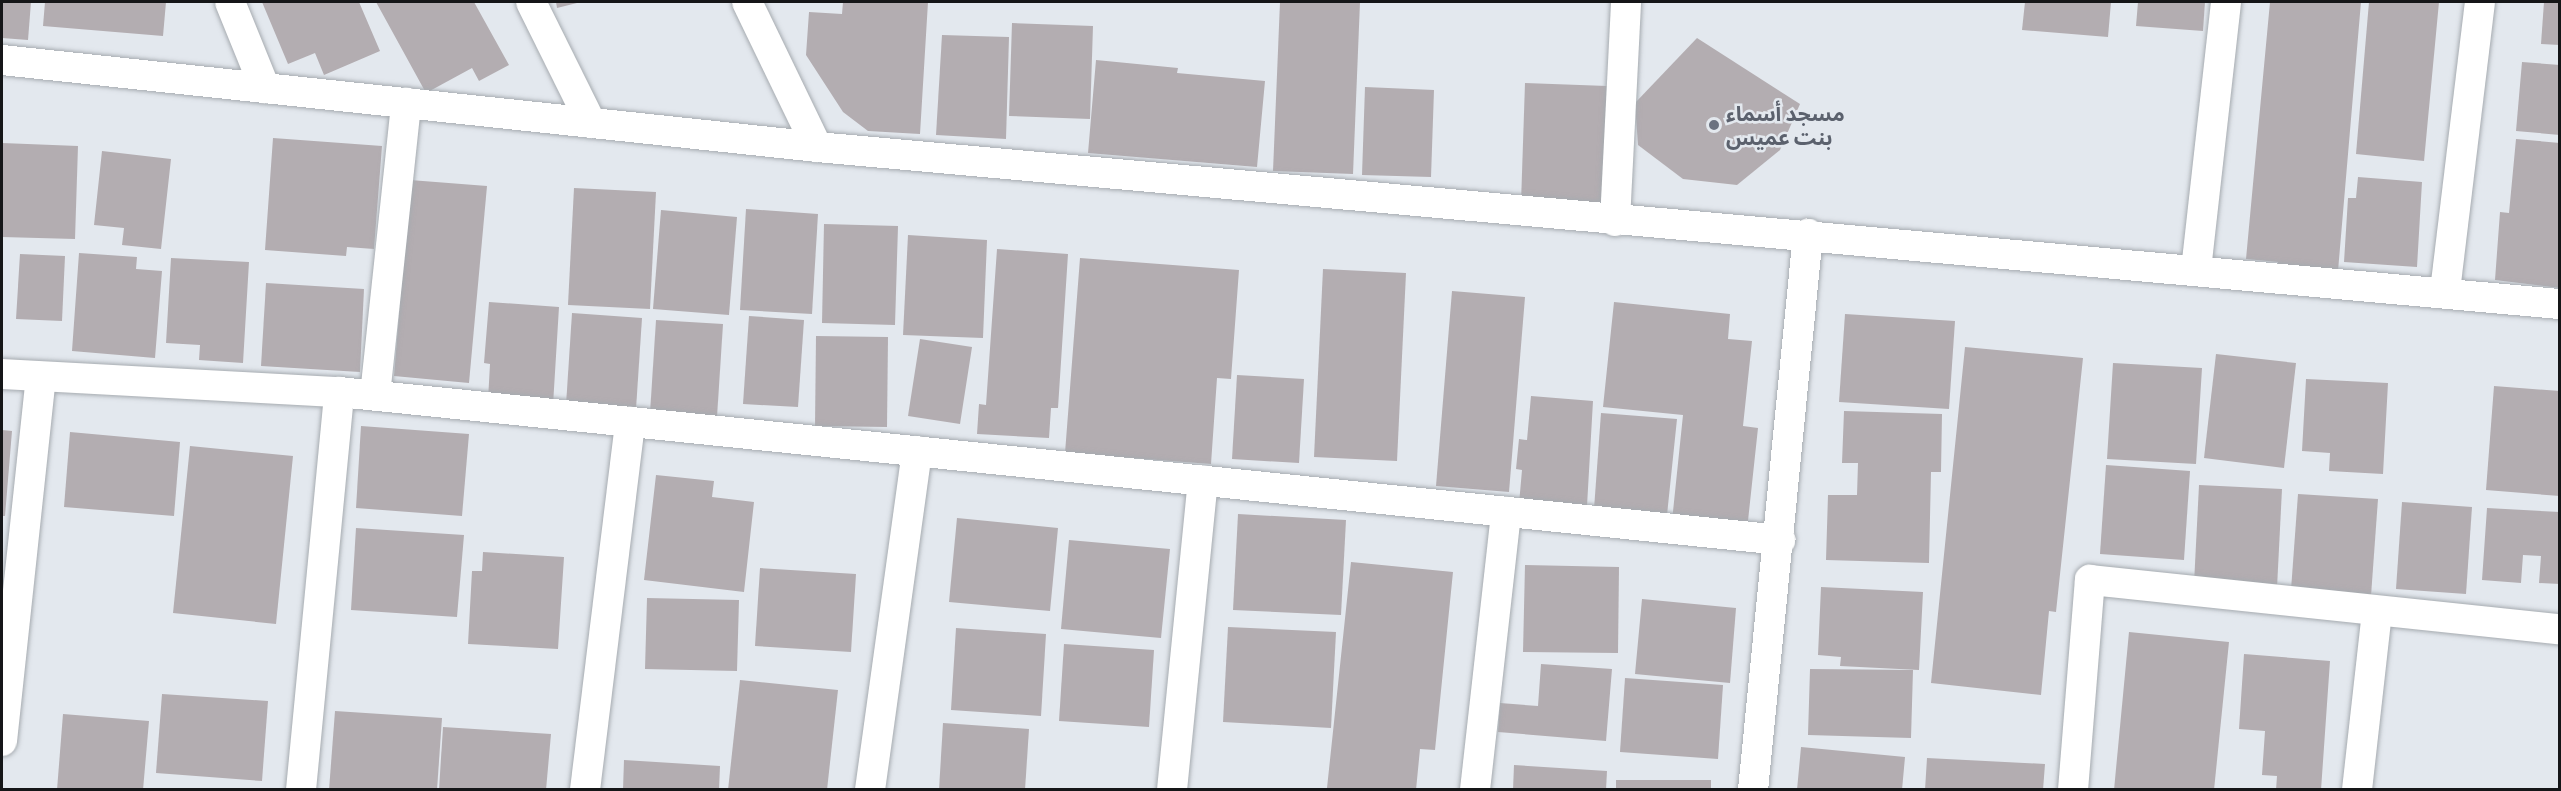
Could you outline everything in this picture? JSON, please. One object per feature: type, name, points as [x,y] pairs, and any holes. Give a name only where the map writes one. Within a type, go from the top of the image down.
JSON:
[{"type":"street","points":[[230,2],[266,88]]},
{"type":"street","points":[[531,2],[591,123]]},
{"type":"street","points":[[747,2],[817,147]]},
{"type":"street","points":[[1615,221],[1626,2]]},
{"type":"street","points":[[2196,270],[2226,2]]},
{"type":"street","points":[[2445,291],[2480,2]]},
{"type":"street","points":[[2,60],[817,147],[1615,221],[1808,234],[2445,291],[2559,304]]},
{"type":"street","points":[[375,395],[406,103]]},
{"type":"street","points":[[1753,789],[1780,540],[1808,234]]},
{"type":"street","points":[[2,374],[375,395],[1780,540]]},
{"type":"street","points":[[2,741],[41,377]]},
{"type":"street","points":[[301,789],[339,392]]},
{"type":"street","points":[[585,789],[630,422]]},
{"type":"street","points":[[870,789],[917,452]]},
{"type":"street","points":[[1172,789],[1203,481]]},
{"type":"street","points":[[1475,789],[1506,512]]},
{"type":"street","points":[[2073,789],[2090,580],[2377,612],[2559,629]]},
{"type":"street","points":[[2357,789],[2377,612]]},
{"type":"building","points":[[2,2],[31,2],[28,40],[2,38]]},
{"type":"building","points":[[45,2],[166,2],[163,36],[43,26]]},
{"type":"building","points":[[262,2],[359,2],[380,51],[324,75],[315,53],[288,64]]},
{"type":"building","points":[[376,2],[474,2],[509,65],[479,81],[472,68],[426,93]]},
{"type":"building","points":[[556,2],[581,2],[557,8]]},
{"type":"building","points":[[843,2],[928,2],[920,134],[868,131],[843,112],[806,55],[809,12],[842,14]]},
{"type":"building","points":[[1280,2],[1360,2],[1353,174],[1273,171]]},
{"type":"building","points":[[2025,2],[2111,2],[2108,37],[2022,30]]},
{"type":"building","points":[[2138,2],[2205,2],[2203,31],[2136,26]]},
{"type":"building","points":[[2270,2],[2361,2],[2338,271],[2277,270],[2278,262],[2246,259]]},
{"type":"building","points":[[2369,2],[2439,2],[2424,161],[2356,154]]},
{"type":"building","points":[[2544,2],[2560,2],[2560,45],[2541,44]]},
{"type":"building","points":[[1012,23],[1093,26],[1090,119],[1009,116]]},
{"type":"building","points":[[942,35],[1009,37],[1006,139],[936,135]]},
{"type":"building","name":"مسجد أسماء بنت عميس","points":[[1697,38],[1800,104],[1780,150],[1737,185],[1683,179],[1638,145],[1635,103]]},
{"type":"building","points":[[1096,60],[1178,68],[1177,73],[1265,81],[1257,167],[1088,153]]},
{"type":"building","points":[[2522,62],[2560,65],[2560,135],[2516,131]]},
{"type":"building","points":[[1525,83],[1607,86],[1603,206],[1521,203]]},
{"type":"building","points":[[1365,87],[1434,90],[1431,177],[1362,175]]},
{"type":"building","points":[[273,138],[382,146],[374,249],[347,247],[346,256],[265,250]]},
{"type":"building","points":[[2516,139],[2560,143],[2560,288],[2495,280],[2500,212],[2509,213]]},
{"type":"building","points":[[2,143],[78,146],[75,239],[2,237]]},
{"type":"building","points":[[102,151],[171,159],[161,249],[122,245],[124,228],[94,225]]},
{"type":"building","points":[[2358,177],[2422,182],[2417,267],[2344,262],[2348,198],[2356,198]]},
{"type":"building","points":[[410,180],[487,186],[469,383],[394,376]]},
{"type":"building","points":[[574,188],[656,192],[650,309],[568,305]]},
{"type":"building","points":[[746,209],[818,214],[812,314],[740,310]]},
{"type":"building","points":[[661,210],[737,217],[729,315],[653,309]]},
{"type":"building","points":[[824,224],[898,226],[895,325],[822,323]]},
{"type":"building","points":[[908,235],[987,240],[983,338],[903,335]]},
{"type":"building","points":[[997,249],[1068,254],[1058,408],[1051,408],[1049,438],[977,434],[979,404],[986,405]]},
{"type":"building","points":[[79,253],[137,257],[136,269],[162,271],[155,358],[72,351]]},
{"type":"building","points":[[20,254],[65,256],[62,321],[16,319]]},
{"type":"building","points":[[171,258],[249,262],[243,363],[199,360],[200,345],[166,343]]},
{"type":"building","points":[[1080,258],[1239,270],[1231,379],[1217,378],[1211,464],[1065,453]]},
{"type":"building","points":[[1323,269],[1406,273],[1397,461],[1314,457]]},
{"type":"building","points":[[266,283],[364,289],[360,372],[261,366]]},
{"type":"building","points":[[1452,291],[1525,297],[1509,492],[1436,486]]},
{"type":"building","points":[[489,302],[559,307],[553,405],[488,400],[490,364],[484,363]]},
{"type":"building","points":[[1614,302],[1730,314],[1728,339],[1752,341],[1743,426],[1758,428],[1747,530],[1672,521],[1683,415],[1603,407]]},
{"type":"building","points":[[572,313],[642,318],[636,409],[566,405]]},
{"type":"building","points":[[1845,314],[1955,321],[1949,409],[1839,402]]},
{"type":"building","points":[[749,316],[804,320],[798,407],[743,404]]},
{"type":"building","points":[[656,320],[723,324],[717,417],[650,413]]},
{"type":"building","points":[[816,336],[888,337],[887,427],[815,426]]},
{"type":"building","points":[[920,339],[972,347],[960,424],[908,416]]},
{"type":"building","points":[[1965,347],[2083,358],[2056,612],[2049,611],[2041,695],[1931,683]]},
{"type":"building","points":[[2216,354],[2296,363],[2284,468],[2204,458]]},
{"type":"building","points":[[2113,363],[2202,368],[2196,464],[2107,459]]},
{"type":"building","points":[[1237,375],[1304,379],[1299,463],[1232,459]]},
{"type":"building","points":[[2306,379],[2388,383],[2383,474],[2329,471],[2330,453],[2302,451]]},
{"type":"building","points":[[2494,386],[2560,391],[2560,496],[2486,490]]},
{"type":"building","points":[[1531,396],[1593,401],[1587,506],[1519,504],[1522,470],[1516,469],[1519,439],[1527,440]]},
{"type":"building","points":[[1844,411],[1942,414],[1941,472],[1931,472],[1929,563],[1826,560],[1828,495],[1857,495],[1858,463],[1842,463]]},
{"type":"building","points":[[1601,413],[1677,419],[1667,515],[1594,509]]},
{"type":"building","points":[[361,426],[469,434],[462,516],[356,508]]},
{"type":"building","points":[[2,430],[12,431],[5,516],[2,516]]},
{"type":"building","points":[[70,432],[180,442],[174,516],[64,507]]},
{"type":"building","points":[[190,446],[293,456],[276,624],[173,613]]},
{"type":"building","points":[[2106,465],[2190,471],[2184,560],[2100,554]]},
{"type":"building","points":[[656,475],[714,481],[712,497],[754,502],[744,592],[644,580]]},
{"type":"building","points":[[2199,485],[2282,489],[2277,588],[2194,584]]},
{"type":"building","points":[[2298,494],[2378,499],[2371,596],[2291,590]]},
{"type":"building","points":[[2402,502],[2472,507],[2466,594],[2396,589]]},
{"type":"building","points":[[2487,508],[2560,512],[2560,584],[2539,583],[2541,556],[2523,555],[2521,583],[2482,580]]},
{"type":"building","points":[[1238,514],[1346,520],[1341,615],[1233,610]]},
{"type":"building","points":[[957,518],[1058,528],[1050,611],[949,602]]},
{"type":"building","points":[[356,528],[464,535],[457,617],[351,610]]},
{"type":"building","points":[[1069,540],[1170,549],[1161,638],[1061,629]]},
{"type":"building","points":[[483,552],[564,557],[558,649],[468,644],[472,571],[482,571]]},
{"type":"building","points":[[1351,562],[1453,572],[1435,750],[1420,749],[1416,790],[1327,788]]},
{"type":"building","points":[[1525,565],[1619,567],[1618,653],[1523,652]]},
{"type":"building","points":[[760,568],[856,574],[851,652],[755,646]]},
{"type":"building","points":[[1821,587],[1923,592],[1919,670],[1840,666],[1841,657],[1818,655]]},
{"type":"building","points":[[647,598],[739,600],[737,671],[645,669]]},
{"type":"building","points":[[1642,599],[1736,608],[1730,683],[1635,674]]},
{"type":"building","points":[[1228,627],[1336,632],[1331,728],[1223,722]]},
{"type":"building","points":[[956,628],[1046,634],[1041,716],[951,710]]},
{"type":"building","points":[[2129,632],[2229,642],[2214,790],[2114,790]]},
{"type":"building","points":[[1064,644],[1154,650],[1149,727],[1059,721]]},
{"type":"building","points":[[2244,654],[2330,661],[2321,790],[2276,790],[2277,776],[2262,775],[2265,731],[2239,729]]},
{"type":"building","points":[[1541,664],[1612,669],[1606,741],[1498,732],[1500,703],[1538,706]]},
{"type":"building","points":[[1810,669],[1913,670],[1911,738],[1808,735]]},
{"type":"building","points":[[1625,678],[1723,685],[1718,759],[1620,752]]},
{"type":"building","points":[[740,680],[838,690],[827,790],[728,790]]},
{"type":"building","points":[[162,694],[268,701],[262,781],[156,773]]},
{"type":"building","points":[[335,711],[442,718],[437,790],[329,790]]},
{"type":"building","points":[[63,714],[149,721],[143,790],[57,790]]},
{"type":"building","points":[[943,723],[1029,729],[1025,790],[939,790]]},
{"type":"building","points":[[443,727],[551,734],[546,790],[439,790]]},
{"type":"building","points":[[1801,747],[1905,757],[1902,790],[1797,790]]},
{"type":"building","points":[[1927,758],[2045,764],[2043,790],[1925,790]]},
{"type":"building","points":[[624,760],[720,766],[719,790],[623,790]]},
{"type":"building","points":[[1514,765],[1607,771],[1606,790],[1513,790]]},
{"type":"building","points":[[1616,780],[1711,780],[1711,790],[1616,790]]},
{"type":"place","name":"مسجد أسماء بنت عميس","points":[[1714,125]]}]
